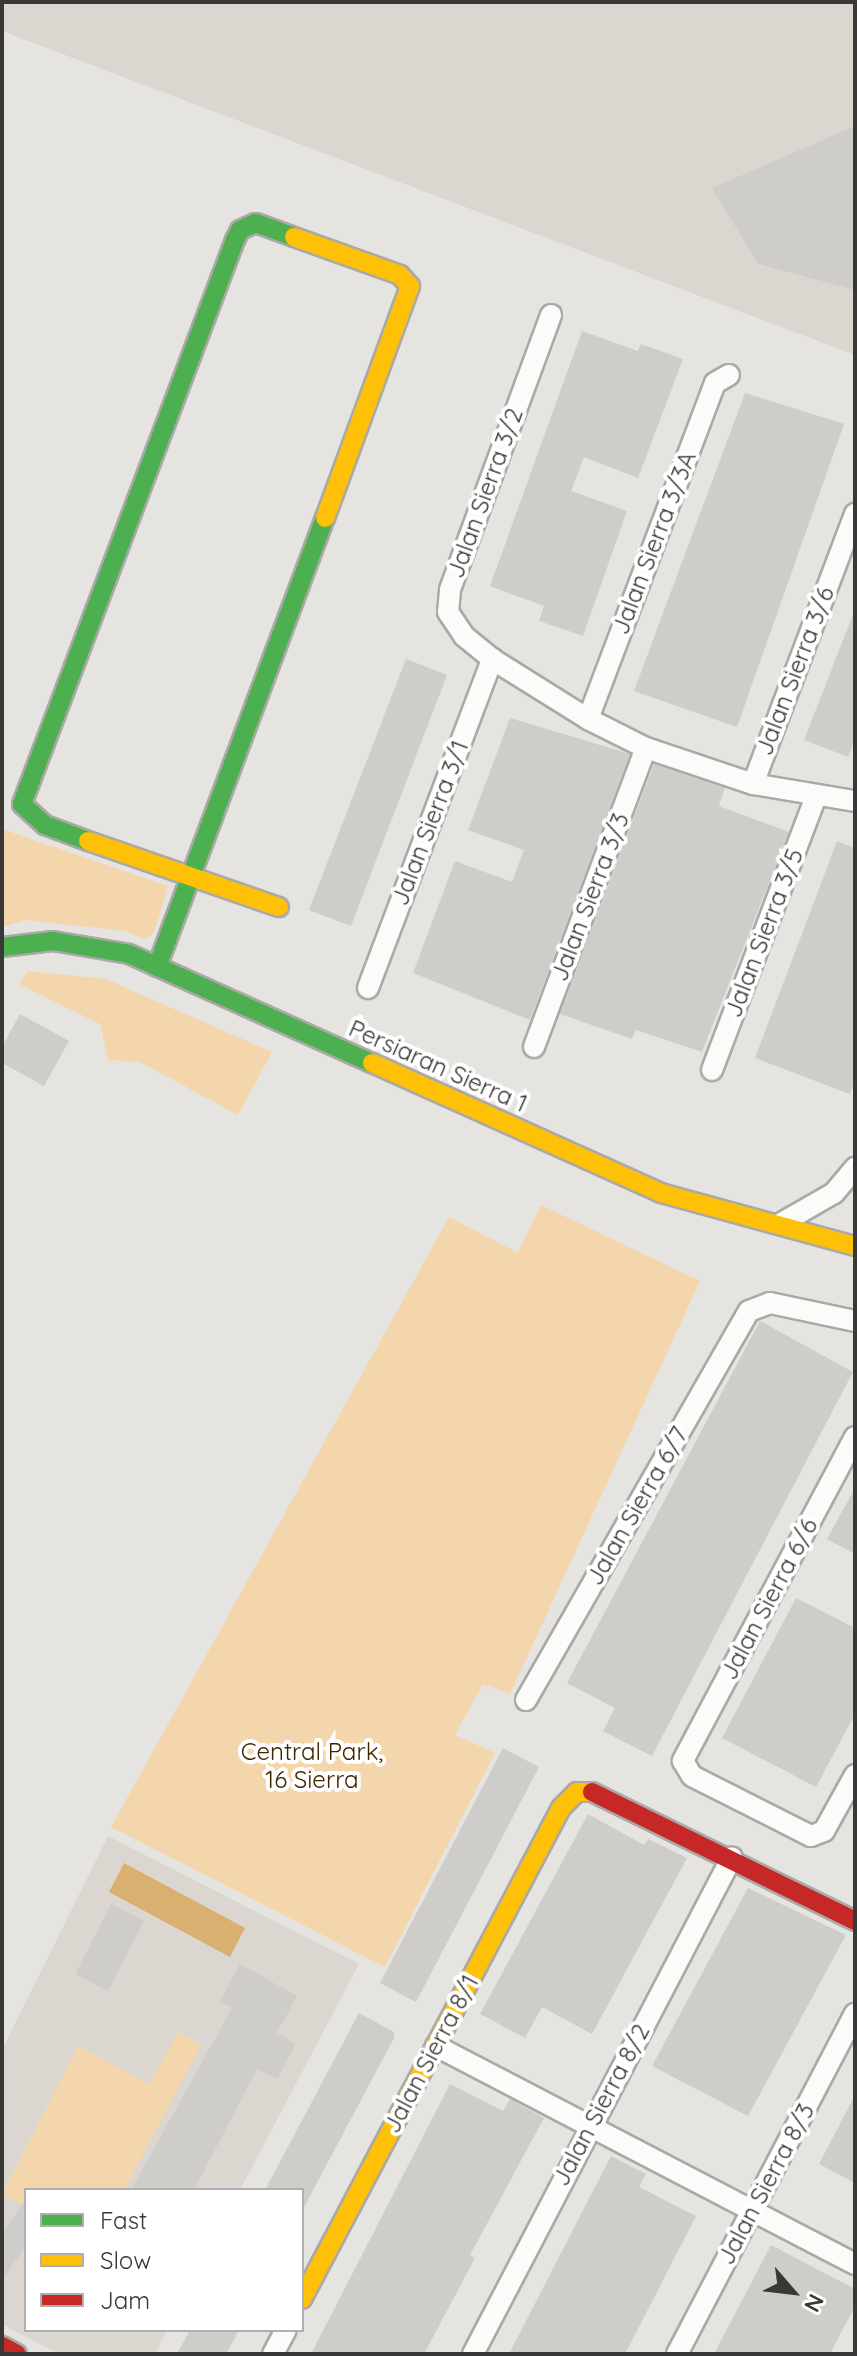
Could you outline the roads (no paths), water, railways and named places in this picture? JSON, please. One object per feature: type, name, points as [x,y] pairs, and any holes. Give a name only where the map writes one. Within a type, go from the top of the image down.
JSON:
[{"type":"street","points":[[157,967],[188,880],[409,297],[410,286],[400,275],[256,223],[240,230],[235,240],[22,804],[45,825],[188,880],[224,886],[279,907]]},
{"type":"street","name":"Jalan Sierra 3/2","points":[[551,315],[450,590],[448,612],[464,636],[492,659],[588,719],[646,748],[753,784],[855,801]]},
{"type":"street","name":"Jalan Sierra 3/3A","points":[[588,719],[715,383],[729,375]]},
{"type":"street","name":"Jalan Sierra 3/6","points":[[753,784],[855,514]]},
{"type":"street","name":"Jalan Sierra 3/1","points":[[368,988],[492,659]]},
{"type":"street","name":"Jalan Sierra 3/3","points":[[534,1047],[646,748]]},
{"type":"street","name":"Jalan Sierra 3/5","points":[[712,1070],[816,796]]},
{"type":"street","name":"Persiaran Sierra 1","points":[[2,947],[53,941],[129,954],[661,1193],[855,1246]]},
{"type":"street","points":[[818,1235],[834,1193],[855,1168]]},
{"type":"street","points":[[780,1224],[834,1193]]},
{"type":"street","name":"Jalan Sierra 6/7","points":[[526,1700],[749,1311],[770,1303],[855,1321]]},
{"type":"street","name":"Jalan Sierra 6/6","points":[[855,1437],[683,1761],[692,1776],[811,1836],[824,1831],[855,1775]]},
{"type":"street","name":"Jalan Sierra 8/1","points":[[304,2295],[561,1808],[585,1789],[732,1857]]},
{"type":"street","points":[[732,1857],[855,1921]]},
{"type":"street","name":"Jalan Sierra 8/2","points":[[473,2354],[732,1857]]},
{"type":"street","name":"Jalan Sierra 8/3","points":[[677,2354],[855,2014]]},
{"type":"street","points":[[436,2046],[855,2264]]},
{"type":"street","points":[[273,2354],[285,2332]]},
{"type":"street","points":[[2,2346],[17,2354]]},
{"type":"park label","name":"Central Park, 16 Sierra","points":[[312,1766]]}]
